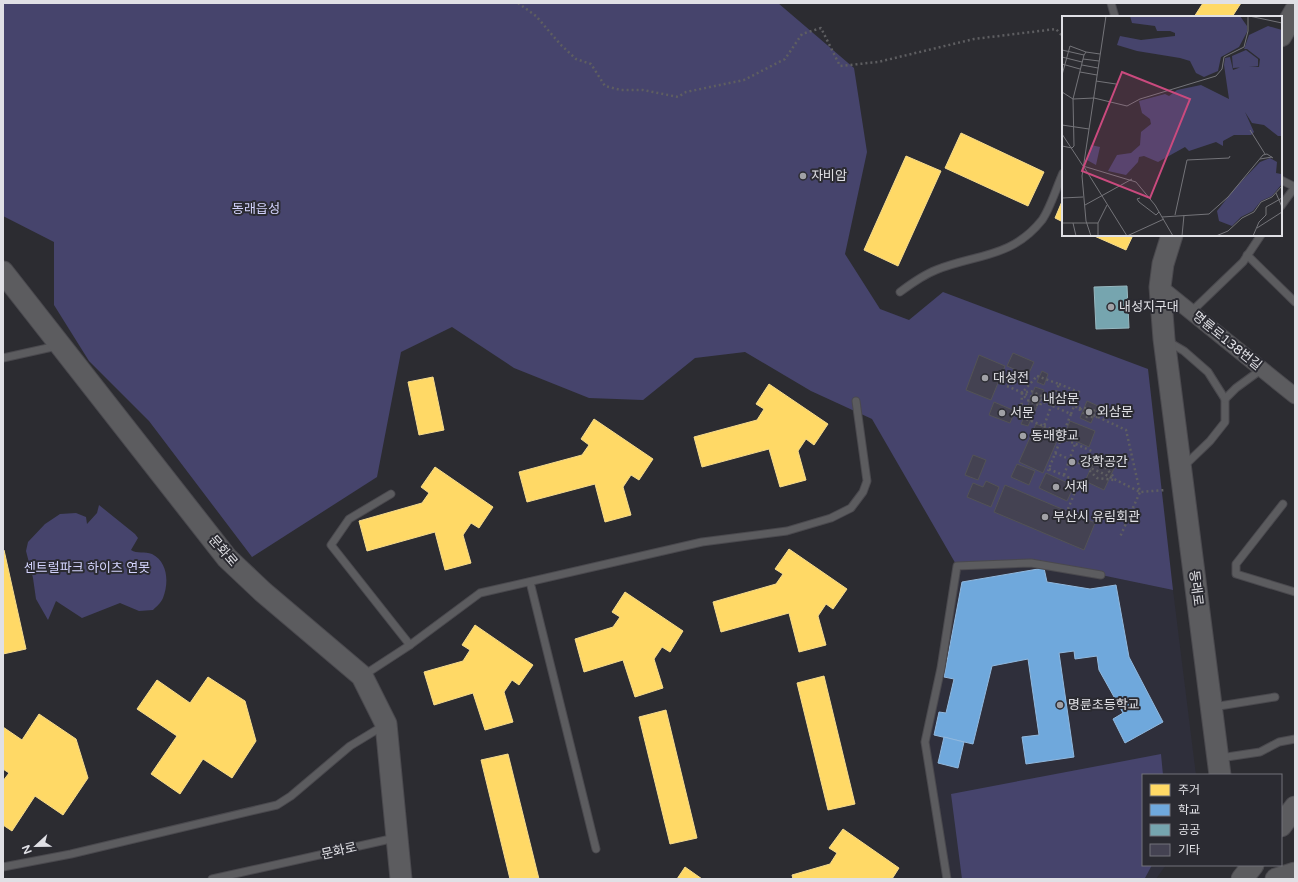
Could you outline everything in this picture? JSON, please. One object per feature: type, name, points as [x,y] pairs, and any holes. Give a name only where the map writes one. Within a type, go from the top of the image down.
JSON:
[{"type":"street","points":[[1282,34],[1295,11]]},
{"type":"street","name":"동래로","points":[[1172,236],[1163,264],[1160,287],[1164,339],[1219,767]]},
{"type":"street","name":"문화로","points":[[3,272],[227,558],[262,592],[362,676],[386,724],[400,879]]},
{"type":"street","name":"명륜로138번길","points":[[1160,287],[1295,396]]},
{"type":"street","points":[[1282,825],[1295,807]]},
{"type":"street","points":[[1231,866],[1233,879]]},
{"type":"street","points":[[1242,879],[1251,866]]},
{"type":"street","points":[[1276,879],[1295,873]]},
{"type":"lane","points":[[1111,3],[1115,16]]},
{"type":"lane","points":[[900,292],[923,276],[938,269],[992,255],[1009,247],[1032,230],[1043,219],[1062,175]]},
{"type":"lane","points":[[1282,180],[1295,187],[1282,205]]},
{"type":"lane","points":[[1191,312],[1248,255],[1260,236]]},
{"type":"lane","points":[[1248,255],[1295,302]]},
{"type":"lane","points":[[1164,339],[1184,351],[1208,372],[1225,399],[1225,422],[1182,479]]},
{"type":"lane","points":[[3,358],[61,345]]},
{"type":"lane","points":[[1225,399],[1236,388],[1262,369]]},
{"type":"lane","points":[[362,676],[410,646],[480,593],[702,542],[787,531],[831,518],[851,508],[863,492],[867,481],[856,401]]},
{"type":"lane","points":[[391,494],[349,518],[331,545],[410,646]]},
{"type":"lane","points":[[1283,504],[1236,564],[1236,574],[1295,592]]},
{"type":"lane","points":[[947,879],[925,742],[941,668],[957,566],[1031,563],[1101,575]]},
{"type":"lane","points":[[530,582],[596,849]]},
{"type":"lane","points":[[1211,708],[1275,697]]},
{"type":"lane","points":[[3,867],[71,854],[277,805],[291,796],[350,746],[386,724]]},
{"type":"lane","name":"동래로","points":[[1219,767],[1260,752],[1279,742],[1295,738]]},
{"type":"lane","name":"문화로","points":[[212,879],[396,838]]},
{"type":"path","points":[[518,3],[536,16],[560,44],[576,59],[591,64],[605,86],[621,90],[643,90],[678,97],[686,92],[744,80],[785,59],[802,34],[821,28],[840,66],[878,62],[974,39],[1056,29],[1062,36]]},
{"type":"path","points":[[1068,509],[1079,482],[1049,470],[1063,436],[1079,392],[1037,376],[1022,393],[1022,417],[1044,426],[1063,436],[1076,444],[1094,452]]},
{"type":"path","points":[[1044,426],[1059,384]]},
{"type":"path","points":[[1007,386],[1071,414]]},
{"type":"path","points":[[1031,391],[1043,397],[1040,406],[1027,400],[1022,393],[1031,391]]},
{"type":"path","points":[[1074,406],[1101,417],[1126,430],[1140,492],[1120,537]]},
{"type":"path","points":[[1078,408],[1091,408],[1101,417]]},
{"type":"path","points":[[1078,408],[1087,418],[1101,417]]},
{"type":"path","points":[[1064,475],[1076,444]]},
{"type":"path","points":[[1055,453],[1140,492],[1182,479]]},
{"type":"path","points":[[1084,465],[1103,465],[1116,480]]},
{"type":"path","points":[[1084,465],[1097,478],[1116,480]]},
{"type":"shaded area","name":"명륜초등학교","points":[[1031,563],[1101,575],[1173,590],[1196,774],[1142,774],[1142,866],[1165,866],[1156,879],[947,879],[925,742],[957,566]]},
{"type":"green space","name":"동래읍성","points":[[3,3],[778,3],[854,68],[867,152],[845,254],[880,309],[909,320],[943,292],[1148,369],[1173,590],[1101,575],[1031,563],[957,566],[872,419],[811,391],[745,352],[695,358],[643,400],[589,398],[514,368],[452,327],[401,352],[377,477],[252,557],[149,421],[89,361],[54,305],[54,242],[3,216]]},
{"type":"green space","name":"센트럴파크 하이츠 연못","points":[[99,505],[138,538],[131,550],[152,554],[161,562],[166,573],[166,586],[163,598],[153,610],[139,611],[120,603],[82,618],[56,601],[48,620],[36,599],[33,578],[26,551],[28,542],[45,524],[60,514],[76,513],[86,517],[87,524],[97,513]]},
{"type":"green space","points":[[1161,754],[1163,774],[1142,774],[1142,866],[1151,866],[1145,878],[962,879],[951,794]]},
{"type":"building: 주거","points":[[1203,3],[1241,3],[1233,16],[1195,16]]},
{"type":"building: 주거","points":[[961,133],[1044,172],[1028,206],[945,168]]},
{"type":"building: 주거","points":[[906,156],[941,171],[898,266],[864,250]]},
{"type":"building: 주거","points":[[1062,201],[1062,222],[1055,218]]},
{"type":"building: 주거","points":[[1094,236],[1133,236],[1126,250]]},
{"type":"building: 주거","points":[[433,377],[444,430],[419,435],[408,382]]},
{"type":"building: 주거","points":[[769,384],[828,424],[814,445],[806,439],[798,451],[806,480],[780,487],[769,449],[702,467],[694,437],[757,420],[764,409],[756,404]]},
{"type":"building: 주거","points":[[594,419],[653,459],[639,480],[631,475],[623,487],[631,515],[605,522],[595,484],[527,502],[519,472],[582,455],[589,445],[581,439]]},
{"type":"building: 주거","points":[[435,467],[493,507],[479,528],[471,523],[463,535],[471,563],[445,570],[435,532],[367,551],[359,521],[422,503],[429,493],[421,487]]},
{"type":"building: 주거","points":[[789,549],[847,589],[833,609],[826,604],[818,616],[826,645],[799,652],[789,613],[721,632],[713,602],[776,584],[783,574],[775,569]]},
{"type":"building: 주거","points":[[3,550],[26,649],[3,654]]},
{"type":"building: 주거","points":[[625,592],[683,631],[670,652],[662,647],[654,659],[663,688],[635,697],[623,660],[584,672],[575,639],[613,627],[620,617],[612,612]]},
{"type":"building: 주거","points":[[475,625],[533,665],[519,685],[512,680],[504,692],[513,722],[485,730],[473,693],[434,705],[424,672],[463,661],[470,650],[462,645]]},
{"type":"building: 주거","points":[[824,676],[855,804],[828,810],[797,683]]},
{"type":"building: 주거","points":[[208,677],[245,701],[256,741],[232,778],[203,759],[180,794],[151,774],[177,736],[137,709],[157,680],[190,703]]},
{"type":"building: 주거","points":[[666,710],[697,838],[670,844],[639,717]]},
{"type":"building: 주거","points":[[39,714],[76,739],[88,778],[63,815],[35,796],[12,831],[3,825],[3,781],[9,773],[3,769],[3,727],[22,740]]},
{"type":"building: 주거","points":[[508,754],[539,879],[510,879],[481,760]]},
{"type":"building: 주거","points":[[843,829],[899,868],[892,879],[793,879],[792,875],[830,864],[837,853],[829,848]]},
{"type":"building: 주거","points":[[685,867],[702,879],[677,879]]},
{"type":"building: 학교","name":"명륜초등학교","points":[[1044,568],[1047,582],[1090,589],[1116,585],[1129,657],[1163,722],[1125,743],[1113,719],[1123,713],[1099,670],[1097,656],[1075,659],[1074,651],[1059,653],[1074,757],[1026,764],[1022,737],[1039,735],[1028,659],[992,666],[973,744],[934,735],[939,712],[946,713],[954,679],[944,677],[962,582]]},
{"type":"building: 학교","points":[[944,737],[964,742],[958,768],[938,763]]},
{"type":"building: 공공","name":"내성지구대","points":[[1127,286],[1129,328],[1096,329],[1094,287]]},
{"type":"building: 기타","points":[[1013,353],[1034,362],[1028,375],[1007,366]]},
{"type":"building: 기타","name":"대성전","points":[[979,355],[1005,366],[991,400],[966,390]]},
{"type":"building: 기타","points":[[1042,371],[1048,374],[1044,385],[1037,382]]},
{"type":"building: 기타","name":"내삼문","points":[[1035,387],[1044,390],[1035,411],[1027,408]]},
{"type":"building: 기타","name":"외삼문","points":[[1087,401],[1098,406],[1091,423],[1080,418]]},
{"type":"building: 기타","name":"서문","points":[[994,402],[1015,411],[1010,423],[989,415]]},
{"type":"building: 기타","points":[[1026,413],[1033,415],[1028,426],[1021,424]]},
{"type":"building: 기타","points":[[1070,421],[1095,431],[1089,447],[1064,436]]},
{"type":"building: 기타","points":[[1036,424],[1060,434],[1043,473],[1019,462]]},
{"type":"building: 기타","points":[[973,455],[986,460],[978,480],[965,475]]},
{"type":"building: 기타","points":[[1097,455],[1116,464],[1104,490],[1085,481]]},
{"type":"building: 기타","points":[[1017,464],[1035,471],[1029,485],[1011,477]]},
{"type":"building: 기타","name":"서재","points":[[1046,473],[1074,486],[1067,501],[1039,488]]},
{"type":"building: 기타","points":[[986,481],[999,487],[991,507],[967,497],[973,483],[983,487]]},
{"type":"building: 기타","name":"부산시 유림회관","points":[[1005,485],[1095,523],[1084,550],[994,512]]},
{"type":"place","name":"자비암","points":[[803,176]]},
{"type":"place","name":"내성지구대","points":[[1111,307]]},
{"type":"place","name":"대성전","points":[[985,378]]},
{"type":"place","name":"내삼문","points":[[1035,399]]},
{"type":"place","name":"외삼문","points":[[1089,412]]},
{"type":"place","name":"서문","points":[[1002,413]]},
{"type":"place","name":"동래향교","points":[[1023,436]]},
{"type":"place","name":"강학공간","points":[[1072,462]]},
{"type":"place","name":"서재","points":[[1056,487]]},
{"type":"place","name":"부산시 유림회관","points":[[1045,517]]},
{"type":"place","name":"명륜초등학교","points":[[1060,705]]}]
